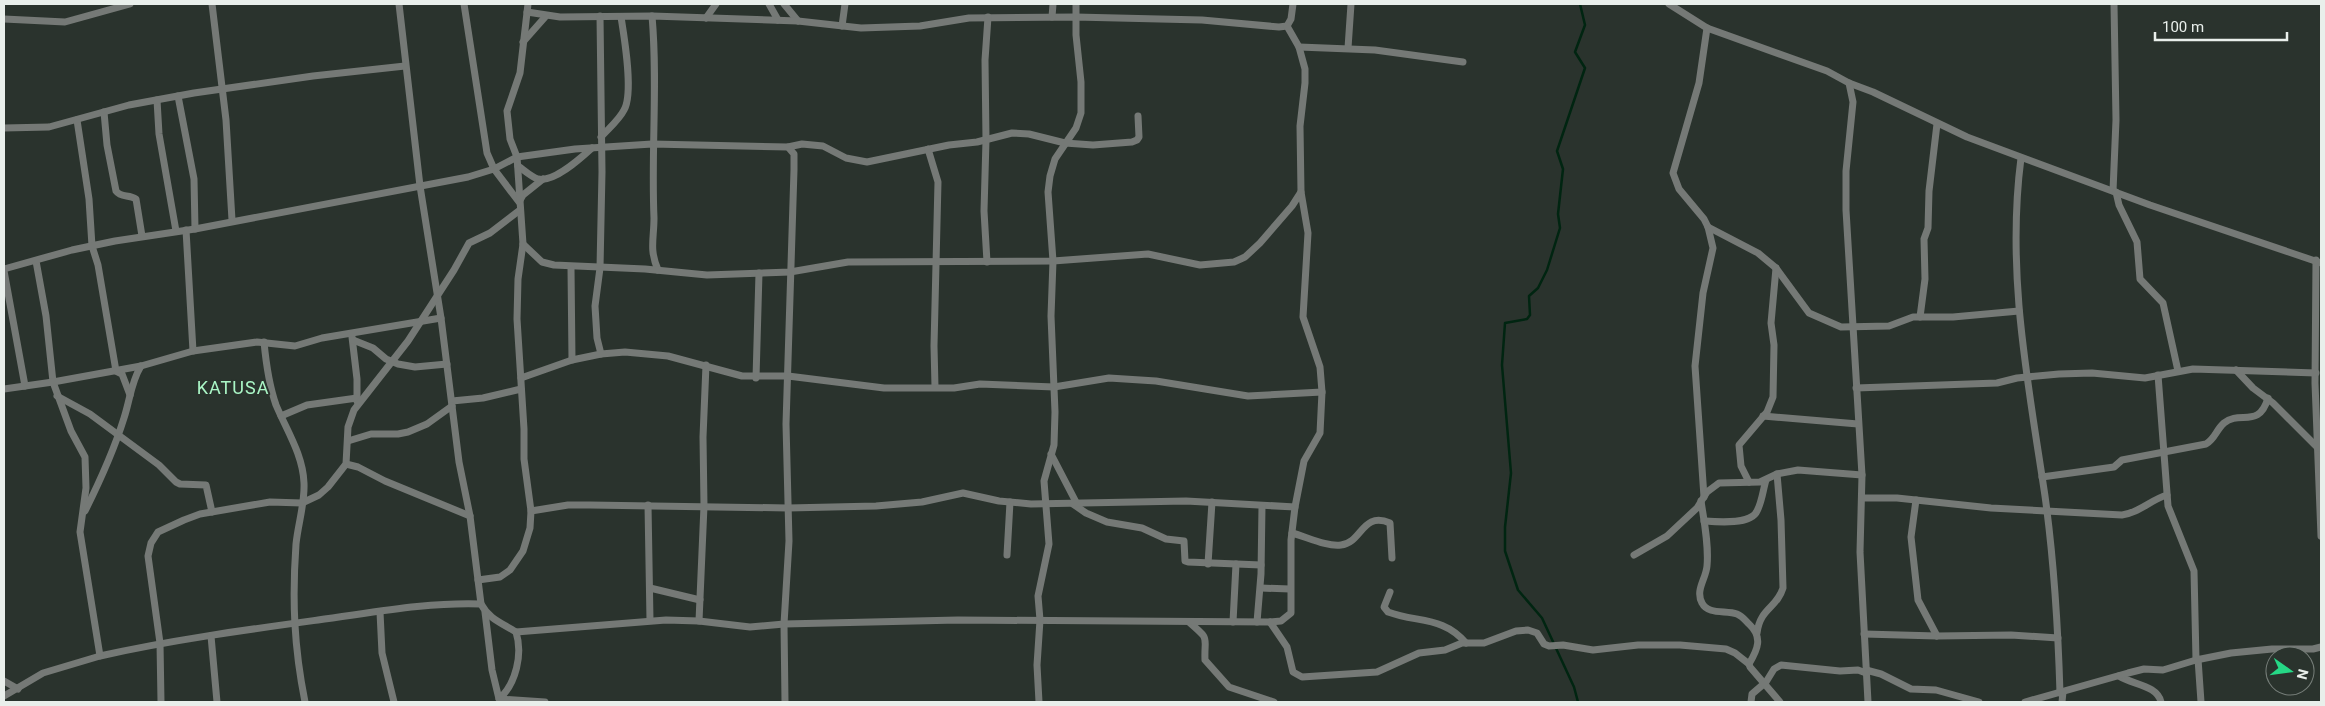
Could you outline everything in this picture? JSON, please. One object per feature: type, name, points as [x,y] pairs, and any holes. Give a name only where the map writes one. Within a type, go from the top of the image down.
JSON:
[{"type":"street","points":[[4,19],[65,22],[130,4]]},
{"type":"street","points":[[212,4],[223,90],[232,220]]},
{"type":"street","points":[[399,4],[420,186],[442,318],[459,462],[470,516],[481,604],[485,612],[492,670],[499,701]]},
{"type":"street","points":[[464,4],[484,145],[494,169],[519,206]]},
{"type":"street","points":[[706,18],[716,4]]},
{"type":"street","points":[[769,4],[778,20]]},
{"type":"street","points":[[784,4],[798,21]]},
{"type":"street","points":[[842,26],[844,4]]},
{"type":"street","points":[[1052,4],[1052,17]]},
{"type":"street","points":[[1040,702],[1037,665],[1040,620],[1038,596],[1049,544],[1044,481],[1051,454],[1055,420],[1051,316],[1053,261],[1048,210],[1050,176],[1055,160],[1076,128],[1081,113],[1082,98],[1075,16],[1076,4]]},
{"type":"street","points":[[1287,26],[1291,19],[1293,4]]},
{"type":"street","points":[[1348,48],[1351,4]]},
{"type":"street","points":[[1669,4],[1707,28],[1819,68],[1937,124],[2021,158],[2319,261],[2316,373],[2320,435],[2318,448],[2321,536]]},
{"type":"street","points":[[2114,4],[2116,120],[2114,191],[2137,242],[2140,279],[2164,303],[2178,371]]},
{"type":"street","points":[[478,580],[500,576],[517,562],[528,538],[531,511],[524,459],[517,304],[523,244],[517,157],[510,139],[507,111],[520,73],[527,8],[546,16],[652,16],[778,20],[860,28],[899,27],[988,17],[1075,16],[1287,26]]},
{"type":"street","points":[[523,42],[546,16]]},
{"type":"street","points":[[600,16],[602,147],[600,268],[595,324],[601,354]]},
{"type":"street","points":[[602,137],[624,110],[628,102],[627,69],[621,16]]},
{"type":"street","points":[[652,16],[654,48],[652,144],[654,222],[652,249],[658,270]]},
{"type":"street","points":[[986,262],[984,60],[988,17]]},
{"type":"street","points":[[485,612],[494,620],[516,632],[564,630],[650,620],[699,621],[750,627],[784,624],[958,620],[1281,621],[1291,613],[1292,533],[1295,507],[1304,460],[1320,436],[1322,392],[1316,352],[1303,317],[1308,233],[1300,192],[1300,126],[1306,83],[1305,69],[1299,47],[1287,26]]},
{"type":"street","points":[[1707,28],[1699,83],[1674,173],[1679,189],[1699,212],[1708,227],[1712,248],[1695,366],[1707,566],[1699,590],[1702,604],[1707,609],[1739,614],[1757,633]]},
{"type":"street","points":[[1299,47],[1348,48],[1463,62]]},
{"type":"street","points":[[4,128],[49,127],[104,112],[178,96],[313,76],[405,66]]},
{"type":"street","points":[[1849,83],[1853,102],[1846,171],[1846,210],[1862,475],[1860,560],[1868,702]]},
{"type":"street","points":[[1853,102],[1866,89]]},
{"type":"street","points":[[178,96],[194,179],[195,229]]},
{"type":"street","points":[[157,100],[159,134],[176,231]]},
{"type":"street","points":[[104,112],[107,144],[116,191],[121,195],[136,199],[142,236]]},
{"type":"street","points":[[25,386],[4,270],[92,246],[142,236],[195,229],[232,220],[468,177],[494,169],[517,157],[540,153],[652,144],[788,147],[802,144],[824,146],[846,158],[867,162],[928,149],[986,140],[1012,133],[1029,134],[1065,143],[1100,146],[1132,142],[1139,137],[1138,116]]},
{"type":"street","points":[[77,120],[89,199],[92,246],[102,286],[116,371]]},
{"type":"street","points":[[1920,317],[1925,279],[1924,239],[1928,228],[1929,191],[1937,124]]},
{"type":"street","points":[[785,702],[784,624],[789,541],[786,451],[794,162],[794,154],[788,147]]},
{"type":"street","points":[[161,702],[160,644],[148,549],[158,532],[169,525],[212,512],[243,509],[270,502],[302,503],[319,495],[339,475],[346,464],[350,420],[357,406],[408,341],[438,296],[469,243],[490,233],[519,206],[523,195],[543,179],[571,166],[593,148]]},
{"type":"street","points":[[928,149],[938,182],[934,387]]},
{"type":"street","points":[[2021,158],[2015,227],[2018,311],[2046,510],[2062,702]]},
{"type":"street","points":[[518,166],[537,178],[543,179]]},
{"type":"street","points":[[523,244],[542,262],[571,268],[658,270],[707,275],[790,272],[848,262],[1053,261],[1148,254],[1200,265],[1234,262],[1245,257],[1260,243],[1292,206],[1300,192]]},
{"type":"street","points":[[1708,227],[1744,244],[1776,268],[1809,313],[1835,325],[1847,328],[1889,326],[1913,317],[1953,317],[2018,311]]},
{"type":"street","points":[[186,230],[193,351]]},
{"type":"street","points":[[36,261],[46,316],[53,382],[71,432],[85,458],[86,488],[80,532],[100,656]]},
{"type":"street","points":[[571,268],[572,360]]},
{"type":"street","points":[[1749,482],[1741,466],[1739,445],[1771,407],[1774,392],[1774,337],[1771,323],[1776,268]]},
{"type":"street","points":[[756,378],[759,272]]},
{"type":"street","points":[[4,389],[141,366],[193,351],[264,342],[296,346],[322,338],[352,337],[442,318]]},
{"type":"street","points":[[352,337],[373,348],[392,362],[415,367],[447,364]]},
{"type":"street","points":[[352,337],[358,398],[357,406]]},
{"type":"street","points":[[264,342],[268,376],[281,416],[293,439],[304,484],[296,542],[294,623],[295,650],[305,702]]},
{"type":"street","points":[[521,378],[572,360],[601,354],[625,352],[653,353],[706,365],[727,373],[756,378],[788,376],[869,387],[954,388],[980,384],[1054,387],[1109,378],[1156,381],[1248,396],[1322,392]]},
{"type":"street","points":[[699,621],[704,506],[703,437],[706,365]]},
{"type":"street","points":[[81,518],[106,468],[124,420],[134,380],[141,366]]},
{"type":"street","points":[[1856,388],[1987,384],[2027,377],[2092,373],[2145,378],[2193,369],[2316,373]]},
{"type":"street","points":[[2236,370],[2253,388],[2268,398],[2318,448]]},
{"type":"street","points":[[116,371],[122,374],[130,395]]},
{"type":"street","points":[[2158,375],[2163,453],[2170,516],[2191,559],[2194,571],[2197,659],[2201,702]]},
{"type":"street","points":[[348,441],[371,434],[408,432],[427,424],[452,404],[521,389]]},
{"type":"street","points":[[57,396],[78,406],[159,465],[180,484],[206,485],[212,512]]},
{"type":"street","points":[[281,416],[307,405],[358,398]]},
{"type":"street","points":[[2042,477],[2114,467],[2122,460],[2163,453],[2212,441],[2223,424],[2228,420],[2252,418],[2258,415],[2266,406],[2268,398]]},
{"type":"street","points":[[1763,416],[1858,424]]},
{"type":"street","points":[[1051,454],[1075,504],[1086,514],[1107,522],[1135,526],[1166,539],[1184,541],[1185,560],[1192,563],[1261,564]]},
{"type":"street","points":[[346,464],[358,467],[385,481],[470,516]]},
{"type":"street","points":[[1634,555],[1667,536],[1697,508],[1719,483],[1766,480],[1777,474],[1812,470],[1862,475]]},
{"type":"street","points":[[1749,664],[1757,651],[1757,633],[1761,615],[1778,598],[1782,588],[1781,520],[1777,474]]},
{"type":"street","points":[[1704,521],[1733,521],[1753,517],[1757,512],[1766,480]]},
{"type":"street","points":[[531,511],[568,505],[788,508],[898,505],[963,493],[1010,502],[1046,505],[1212,502],[1295,507]]},
{"type":"street","points":[[1862,498],[1916,500],[1991,508],[2108,515],[2130,514],[2150,501],[2167,495]]},
{"type":"street","points":[[1916,500],[1911,537],[1918,600],[1937,636]]},
{"type":"street","points":[[1008,555],[1010,502]]},
{"type":"street","points":[[1208,564],[1212,502]]},
{"type":"street","points":[[648,505],[650,620]]},
{"type":"street","points":[[1257,622],[1261,588],[1262,506]]},
{"type":"street","points":[[1292,533],[1341,545],[1354,540],[1364,526],[1370,522],[1385,521],[1392,528],[1392,558]]},
{"type":"street","points":[[1233,622],[1236,564]]},
{"type":"street","points":[[650,588],[700,600]]},
{"type":"street","points":[[1261,588],[1290,589]]},
{"type":"street","points":[[1390,592],[1384,607],[1388,612],[1436,622],[1455,632],[1466,643]]},
{"type":"street","points":[[4,696],[18,690],[43,673],[100,656],[160,644],[380,612],[445,605],[481,604]]},
{"type":"street","points":[[380,612],[382,653],[394,702]]},
{"type":"street","points":[[1189,622],[1205,637],[1207,645],[1204,660],[1221,679],[1229,686],[1274,702]]},
{"type":"street","points":[[1270,622],[1287,647],[1293,672],[1302,677],[1377,672],[1419,653],[1446,650],[1466,643],[1484,643],[1516,630],[1528,630],[1537,633],[1544,644],[1549,646],[1563,645],[1593,650],[1638,645],[1680,645],[1731,650],[1749,664],[1780,702]]},
{"type":"street","points":[[499,701],[510,690],[515,673],[518,658],[516,632]]},
{"type":"street","points":[[1864,634],[1937,636],[2011,634],[2058,638]]},
{"type":"street","points":[[211,636],[217,702]]},
{"type":"street","points":[[2025,702],[2144,669],[2164,670],[2197,659],[2240,652],[2313,649],[2321,647]]},
{"type":"street","points":[[1751,702],[1752,694],[1765,683],[1774,669],[1781,665],[1840,671],[1858,670],[1882,674],[1911,689],[1936,690],[1969,701],[1978,702]]},
{"type":"street","points":[[2119,676],[2129,683],[2154,690],[2159,694],[2160,702]]},
{"type":"street","points":[[4,681],[18,690]]},
{"type":"street","points":[[499,701],[546,702]]},
{"type":"waterway","points":[[1578,702],[1574,687],[1542,618],[1518,590],[1505,551],[1505,527],[1511,473],[1502,365],[1505,323],[1527,319],[1530,315],[1529,296],[1538,288],[1547,270],[1560,228],[1558,214],[1563,169],[1557,151],[1585,68],[1575,52],[1585,25],[1580,4]]},
{"type":"district","name":"KATUSA","points":[[233,387]]}]
